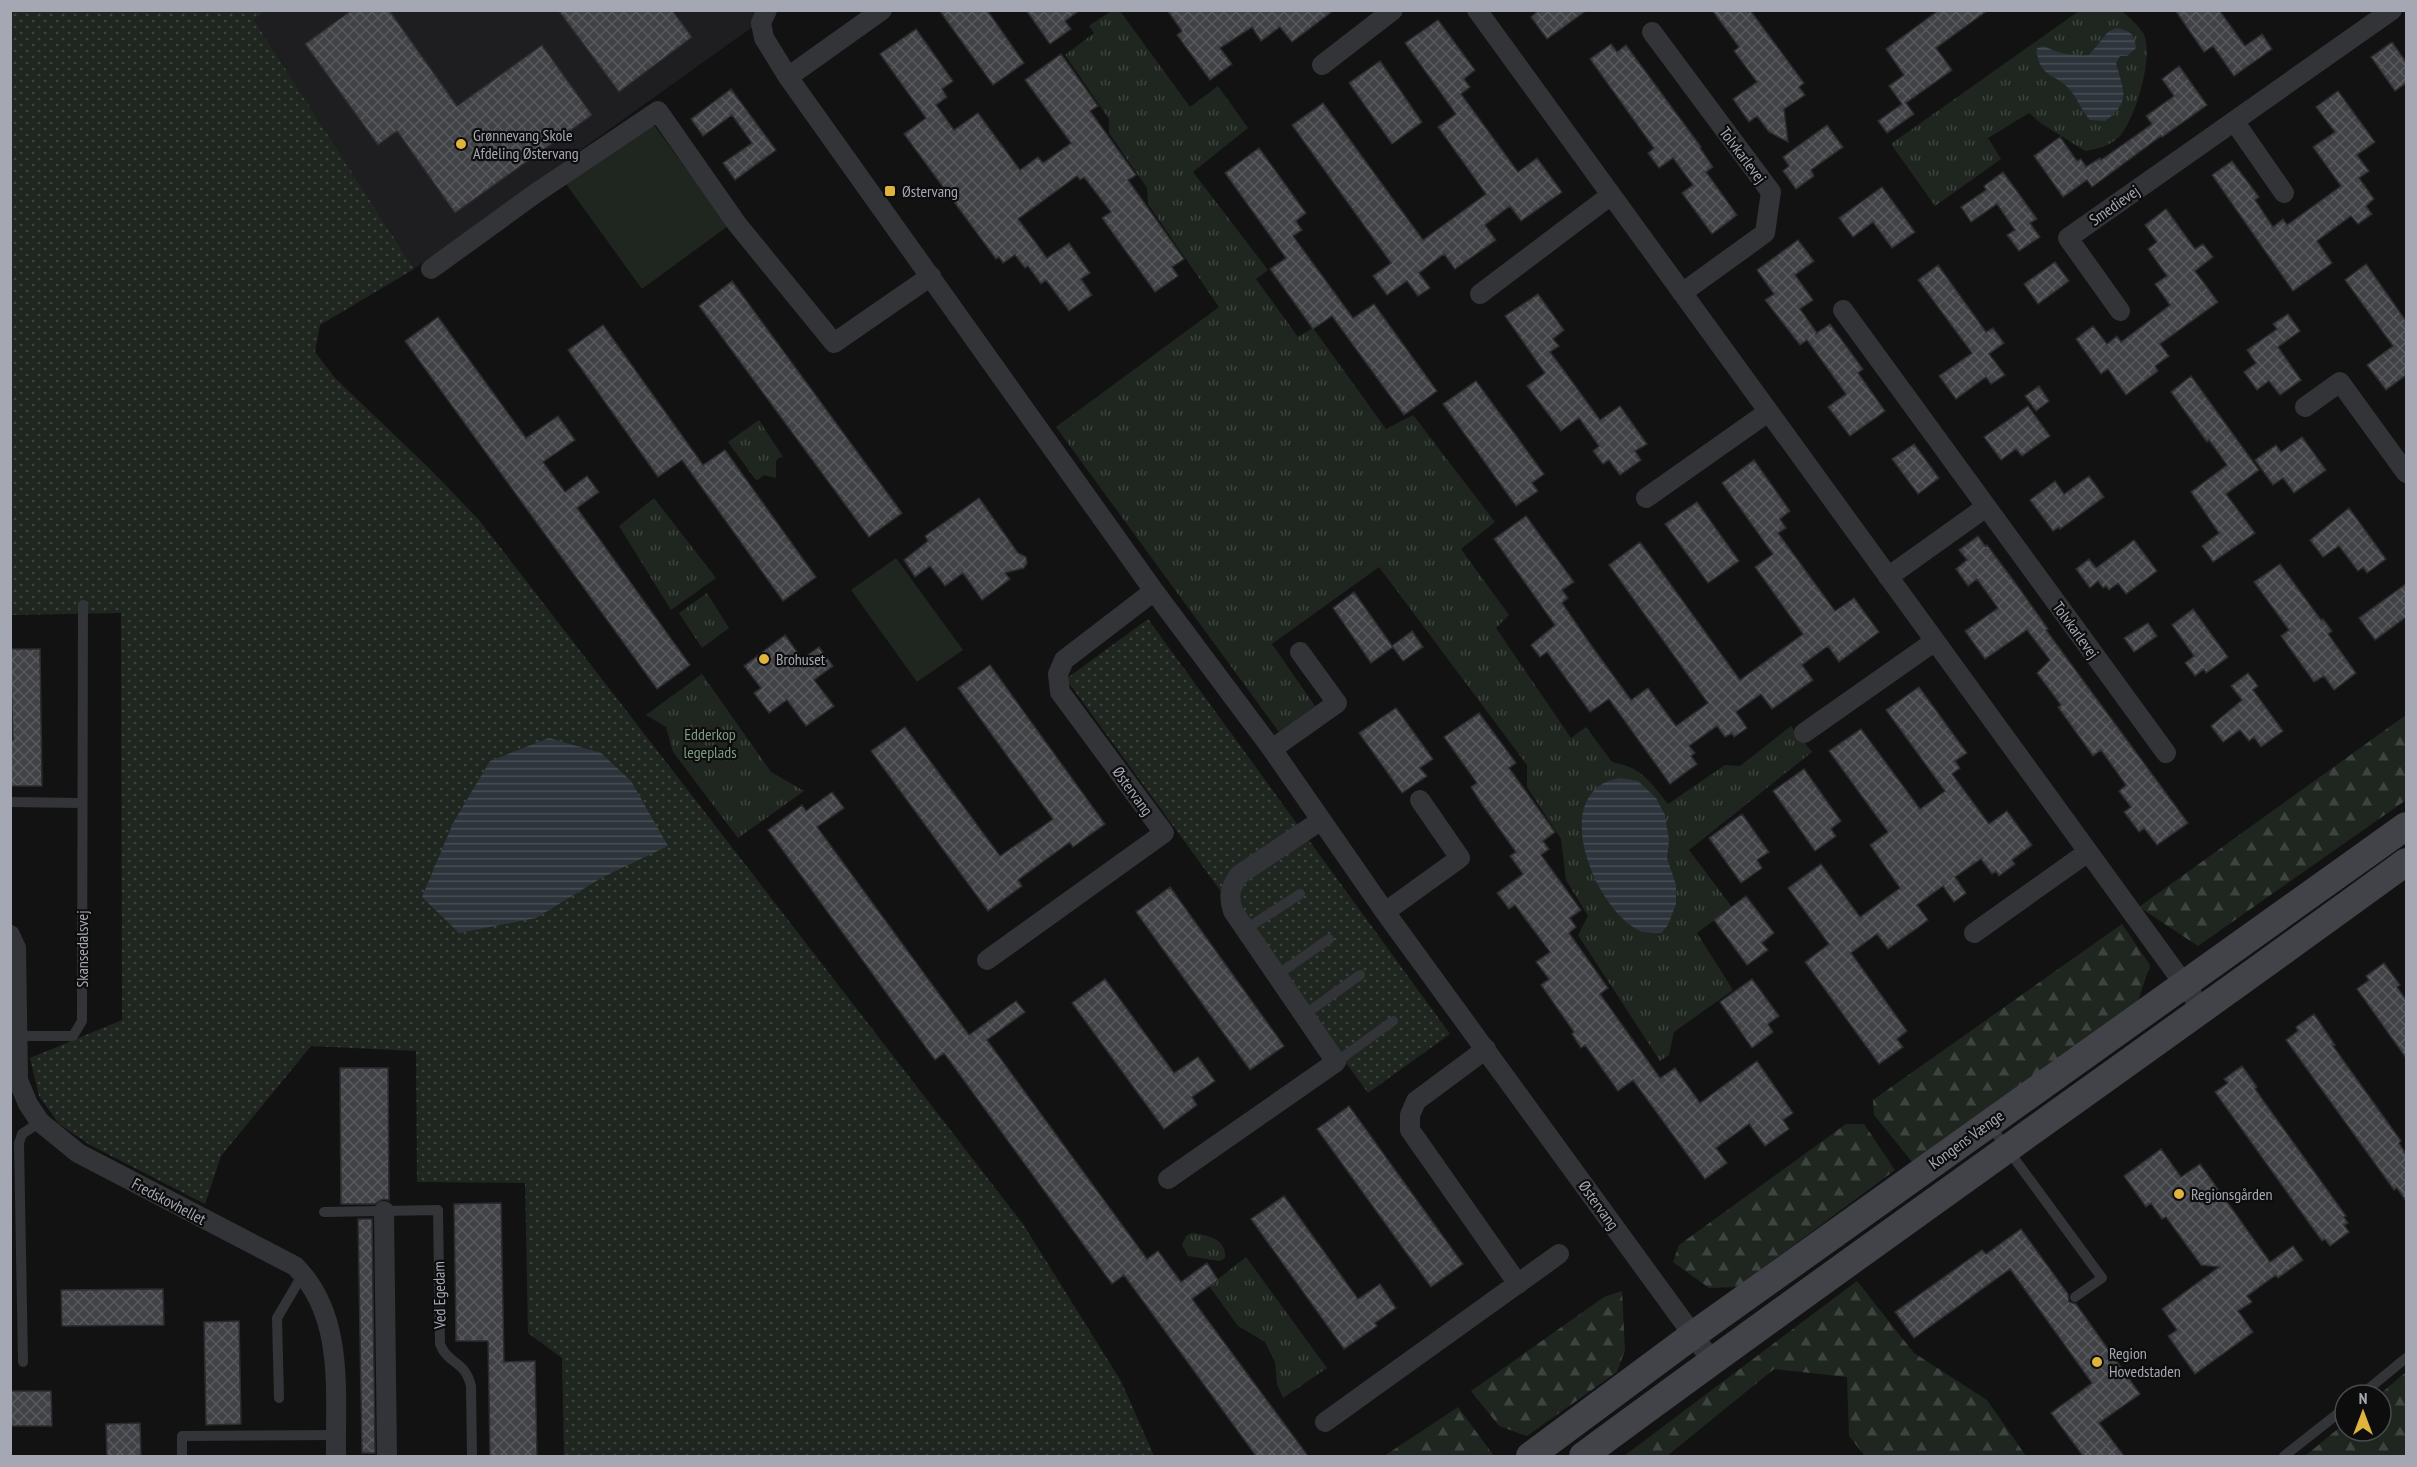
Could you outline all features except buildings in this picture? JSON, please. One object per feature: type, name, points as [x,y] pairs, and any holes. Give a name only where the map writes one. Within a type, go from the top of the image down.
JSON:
[{"type":"street","name":"Østervang","points":[[767,10],[761,23],[764,38],[788,77],[1155,591],[1272,749],[1385,912],[1712,1361]]},
{"type":"street","points":[[788,77],[882,10]]},
{"type":"street","points":[[1322,65],[1393,10]]},
{"type":"street","points":[[1477,10],[2203,1010]]},
{"type":"street","name":"Smedievej","points":[[2120,311],[2068,238],[2392,10]]},
{"type":"street","name":"Tolvkarlevej","points":[[1652,32],[1771,192],[1765,233],[1682,293]]},
{"type":"street","points":[[431,268],[536,193],[658,111],[737,224],[834,343],[931,276]]},
{"type":"street","points":[[2234,122],[2284,193]]},
{"type":"street","points":[[1480,294],[1611,195]]},
{"type":"street","name":"Tolvkarlevej","points":[[1843,310],[2166,753]]},
{"type":"street","points":[[2305,407],[2340,382],[2401,453],[2406,473]]},
{"type":"street","points":[[1646,498],[1768,412]]},
{"type":"street","points":[[1888,577],[1986,507]]},
{"type":"street","name":"Østervang","points":[[987,960],[1164,833],[1060,692],[1058,674],[1064,660],[1155,591]]},
{"type":"street","points":[[1804,733],[1935,642]]},
{"type":"street","points":[[1272,749],[1337,703],[1300,652]]},
{"type":"street","points":[[1385,912],[1460,858],[1420,800]]},
{"type":"street","points":[[1168,1179],[1336,1062],[1233,911],[1229,898],[1230,887],[1239,875],[1320,821]]},
{"type":"street","name":"Kongens Vænge","points":[[1530,1456],[1693,1335],[2406,826]]},
{"type":"street","points":[[1974,933],[2088,852]]},
{"type":"street","name":"Kongens Vænge","points":[[1583,1456],[2406,862]]},
{"type":"street","name":"Fredskovhellet","points":[[10,935],[16,948],[13,1036],[18,1080],[28,1104],[40,1122],[78,1153],[295,1266],[303,1274],[326,1313],[333,1343],[336,1456]]},
{"type":"street","points":[[1486,1048],[1416,1101],[1410,1115],[1410,1130],[1518,1284]]},
{"type":"street","points":[[384,1211],[387,1456]]},
{"type":"street","points":[[1325,1422],[1559,1254]]},
{"type":"lane","name":"Skansedalsvej","points":[[13,1036],[73,1036],[82,1021],[83,605]]},
{"type":"lane","points":[[10,802],[82,802]]},
{"type":"lane","points":[[1246,929],[1300,894]]},
{"type":"lane","points":[[1277,975],[1329,939]]},
{"type":"lane","points":[[1304,1015],[1360,975]]},
{"type":"lane","points":[[1336,1062],[1393,1021]]},
{"type":"lane","points":[[23,1362],[19,1143],[22,1134],[40,1122]]},
{"type":"lane","points":[[1989,1123],[2006,1150],[2102,1278],[2075,1297]]},
{"type":"lane","name":"Ved Egedam","points":[[324,1212],[438,1210],[440,1344],[443,1353],[461,1365],[468,1374],[471,1386],[472,1456]]},
{"type":"lane","points":[[279,1398],[277,1318],[303,1274]]},
{"type":"lane","points":[[2376,1383],[2406,1358]]},
{"type":"lane","points":[[2284,1456],[2333,1417]]},
{"type":"lane","points":[[182,1456],[182,1437],[336,1435]]},
{"type":"shaded area","name":"Grønnevang Skole Afdeling Østervang","points":[[265,10],[775,11],[414,269],[254,20]]},
{"type":"shaded area","points":[[2116,28],[2130,34],[2136,48],[2127,56],[2120,56],[2116,63],[2123,89],[2122,102],[2105,121],[2090,120],[2071,91],[2040,65],[2037,48],[2044,46],[2066,54],[2089,55],[2108,32]]},
{"type":"shaded area","points":[[549,738],[601,753],[631,781],[668,846],[603,877],[536,918],[459,933],[422,897],[453,823],[490,761]]},
{"type":"shaded area","points":[[1620,778],[1638,781],[1656,798],[1665,815],[1669,840],[1667,858],[1676,885],[1676,904],[1668,925],[1661,933],[1640,931],[1621,917],[1606,898],[1593,875],[1585,850],[1582,825],[1586,804],[1598,787]]},
{"type":"green space","points":[[10,11],[265,11],[254,20],[414,269],[320,325],[315,352],[335,378],[431,470],[479,520],[1023,1224],[1121,1381],[1154,1456],[564,1456],[562,1358],[528,1333],[525,1183],[417,1182],[416,1051],[311,1046],[221,1156],[205,1204],[90,1145],[59,1124],[39,1096],[30,1058],[122,1020],[121,613],[11,615]]},
{"type":"green space","points":[[1111,11],[1120,11],[1190,107],[1218,86],[1248,128],[1193,172],[1268,270],[1256,279],[1298,337],[1313,328],[1386,429],[1413,415],[1495,522],[1461,549],[1509,615],[1496,628],[1571,738],[1586,727],[1612,762],[1631,768],[1645,777],[1668,804],[1725,765],[1740,766],[1791,726],[1812,752],[1689,850],[1732,907],[1697,933],[1733,990],[1674,1032],[1669,1055],[1660,1061],[1578,935],[1588,916],[1566,880],[1561,839],[1527,787],[1527,765],[1379,567],[1272,644],[1315,706],[1279,732],[1056,427],[1219,307],[1148,204],[1147,188],[1109,133],[1109,119],[1065,55],[1094,33],[1089,26]]},
{"type":"green space","points":[[2079,11],[2122,11],[2144,35],[2147,58],[2145,72],[2137,103],[2125,129],[2119,137],[2107,145],[2085,151],[2042,124],[2029,113],[1988,138],[2001,159],[1935,206],[1891,144]]},
{"type":"green space","points":[[651,121],[728,226],[642,289],[566,184]]},
{"type":"green space","points":[[759,420],[783,457],[778,458],[776,462],[776,478],[764,475],[758,480],[755,479],[728,442]]},
{"type":"green space","points":[[654,498],[716,578],[671,610],[619,526]]},
{"type":"green space","points":[[896,558],[963,650],[917,682],[851,590]]},
{"type":"green space","points":[[707,593],[729,628],[702,648],[679,613]]},
{"type":"green space","points":[[1148,619],[1450,1034],[1368,1093],[1066,679]]},
{"type":"green space","name":"Edderkop legeplads","points":[[702,674],[771,772],[804,791],[738,838],[673,752],[666,727],[646,715]]},
{"type":"green space","points":[[2406,715],[2406,800],[2198,946],[2139,907]]},
{"type":"green space","points":[[2122,924],[2150,965],[2136,1007],[1913,1163],[1874,1115],[1873,1100]]},
{"type":"green space","points":[[1846,1124],[1864,1124],[1895,1170],[1737,1287],[1709,1288],[1673,1262],[1679,1245]]},
{"type":"green space","points":[[1191,1233],[1219,1242],[1225,1251],[1225,1258],[1220,1261],[1188,1256],[1182,1245],[1186,1236]]},
{"type":"green space","points":[[1246,1257],[1327,1368],[1283,1398],[1277,1384],[1275,1362],[1265,1342],[1238,1326],[1209,1286]]},
{"type":"green space","points":[[1857,1281],[1914,1353],[1987,1400],[2026,1456],[1865,1456],[1849,1436],[1847,1377],[1774,1369],[1667,1456],[1624,1456]]},
{"type":"green space","points":[[1622,1291],[1625,1350],[1617,1372],[1527,1436],[1499,1426],[1471,1391],[1604,1297]]},
{"type":"green space","points":[[2406,1372],[2406,1456],[2305,1456],[2333,1433],[2333,1443],[2393,1443],[2393,1383]]},
{"type":"green space","points":[[1458,1407],[1494,1456],[1384,1456]]},
{"type":"place","name":"Grønnevang Skole Afdeling Østervang","points":[[461,144]]},
{"type":"place","name":"Østervang","points":[[890,191]]},
{"type":"place","name":"Brohuset","points":[[764,659]]},
{"type":"place","name":"Regionsgården","points":[[2179,1194]]},
{"type":"place","name":"Region Hovedstaden","points":[[2097,1362]]}]
